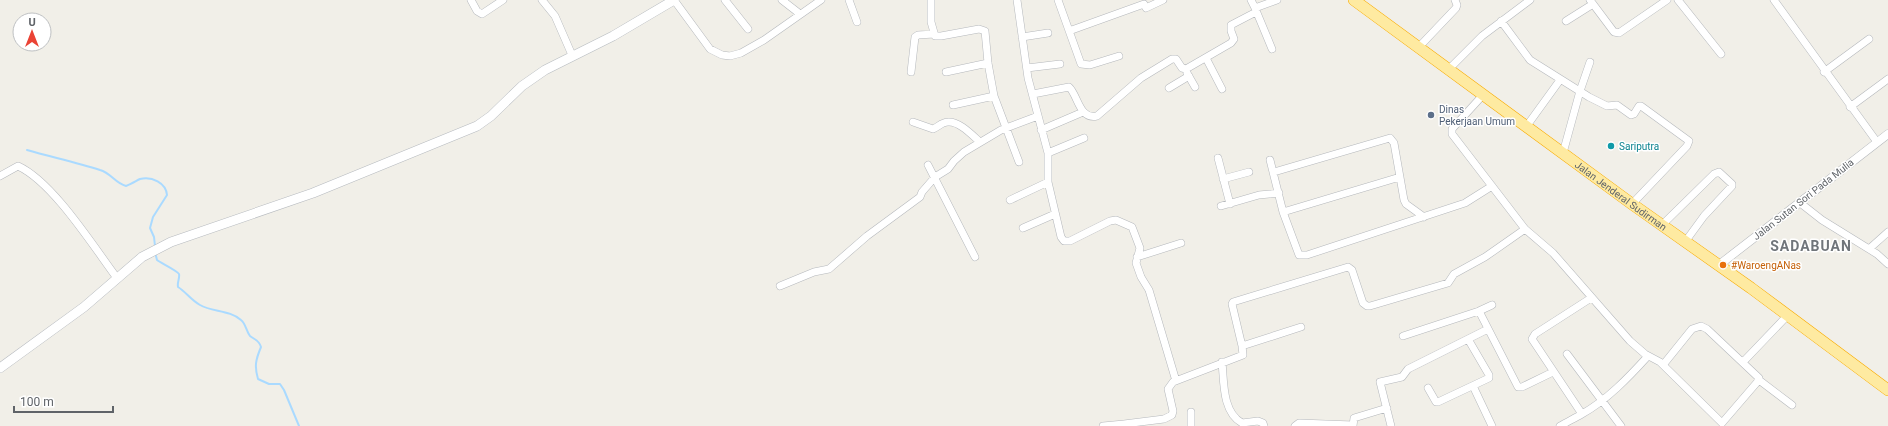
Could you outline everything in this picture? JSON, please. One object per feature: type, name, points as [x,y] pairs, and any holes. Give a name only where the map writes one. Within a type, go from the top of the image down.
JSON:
[{"type":"highway","name":"Jalan Jenderal Sudirman","points":[[1354,0],[1888,390]]},
{"type":"main road","points":[[0,368],[84,307],[142,257],[171,242],[313,193],[476,126],[491,116],[522,86],[545,70],[572,55],[614,36],[674,0]]},
{"type":"street","points":[[471,0],[477,11],[482,14],[503,0]]},
{"type":"street","points":[[542,0],[555,16],[572,55]]},
{"type":"street","points":[[674,0],[710,49],[722,55],[741,53],[764,40],[821,0]]},
{"type":"street","points":[[725,0],[748,29]]},
{"type":"street","points":[[782,0],[800,14]]},
{"type":"street","points":[[931,0],[934,34]]},
{"type":"street","points":[[1017,0],[1027,68],[1041,130],[1048,153],[1048,182],[1061,237],[1067,241],[1074,240],[1110,221],[1116,220],[1132,227],[1140,248],[1136,264],[1141,277],[1149,290],[1176,381]]},
{"type":"street","points":[[1058,0],[1081,64],[1090,65],[1119,56]]},
{"type":"street","points":[[1069,31],[1144,4],[1146,8],[1163,0]]},
{"type":"street","points":[[1251,0],[1272,49]]},
{"type":"street","points":[[1184,69],[1232,42],[1232,24],[1277,0]]},
{"type":"street","points":[[1418,48],[1456,8],[1457,5],[1455,0]]},
{"type":"street","points":[[1448,70],[1482,36],[1530,0]]},
{"type":"street","points":[[1566,21],[1592,2],[1614,32],[1619,33],[1667,0]]},
{"type":"street","points":[[1678,0],[1720,54]]},
{"type":"street","points":[[1774,0],[1824,72],[1877,142]]},
{"type":"street","points":[[851,1],[857,22]]},
{"type":"street","points":[[1501,21],[1528,58],[1560,80],[1607,106],[1616,105],[1631,115],[1634,114],[1639,106],[1641,106],[1689,141],[1632,204]]},
{"type":"street","points":[[911,72],[916,37],[918,35],[934,34],[937,37],[983,29],[986,34],[988,63],[994,96],[1019,162]]},
{"type":"street","points":[[1022,38],[1048,33]]},
{"type":"street","points":[[1824,72],[1869,40]]},
{"type":"street","points":[[1206,58],[1222,89]]},
{"type":"street","points":[[1033,94],[1069,87],[1083,112],[1094,117],[1141,78],[1172,59],[1176,59],[1189,76],[1195,87]]},
{"type":"street","points":[[1563,153],[1580,91],[1590,62]]},
{"type":"street","points":[[946,72],[988,63]]},
{"type":"street","points":[[1027,68],[1060,64]]},
{"type":"street","points":[[1169,88],[1189,76]]},
{"type":"street","points":[[1850,107],[1888,79]]},
{"type":"street","points":[[1526,127],[1560,80]]},
{"type":"street","points":[[1483,95],[1452,129],[1451,132],[1525,229],[1553,253],[1630,341],[1648,356],[1663,365],[1722,424],[1759,380]]},
{"type":"street","points":[[953,105],[994,96]]},
{"type":"street","points":[[1041,130],[1083,112]]},
{"type":"street","points":[[780,286],[814,272],[829,269],[867,236],[920,197],[922,192],[934,177],[948,169],[959,156],[1005,128],[1038,116]]},
{"type":"street","points":[[913,122],[933,129],[946,122],[954,123],[968,131],[980,142]]},
{"type":"street","name":"Jalan Sutan Sori Pada Mulia","points":[[1718,265],[1888,134]]},
{"type":"street","points":[[1048,153],[1084,138]]},
{"type":"street","points":[[1274,172],[1390,138],[1394,143],[1406,204],[1424,217]]},
{"type":"street","points":[[1218,158],[1230,204]]},
{"type":"street","points":[[1270,160],[1283,212],[1299,256],[1303,256],[1464,203],[1492,186]]},
{"type":"street","points":[[928,165],[975,257]]},
{"type":"street","points":[[0,176],[19,166],[42,183],[56,197],[116,278]]},
{"type":"street","points":[[1224,178],[1249,172]]},
{"type":"street","points":[[1662,225],[1714,174],[1719,172],[1732,184],[1732,186],[1704,216],[1685,242]]},
{"type":"street","points":[[1283,212],[1400,177]]},
{"type":"street","points":[[1010,200],[1048,182]]},
{"type":"street","points":[[1221,206],[1258,195],[1279,193]]},
{"type":"street","points":[[1799,202],[1888,264]]},
{"type":"street","points":[[1023,228],[1055,214]]},
{"type":"street","points":[[1103,426],[1143,424],[1164,419],[1172,415],[1173,411],[1168,389],[1171,384],[1222,362],[1243,355],[1232,304],[1233,302],[1348,267],[1352,270],[1363,303],[1366,306],[1370,306],[1448,283],[1454,274],[1485,257],[1525,229]]},
{"type":"street","points":[[1868,249],[1888,232]]},
{"type":"street","points":[[1137,257],[1181,243]]},
{"type":"street","points":[[1582,414],[1533,342],[1532,337],[1591,298]]},
{"type":"street","points":[[1403,336],[1479,311],[1492,305]]},
{"type":"street","points":[[1479,311],[1518,387],[1522,387],[1553,372]]},
{"type":"street","points":[[1743,362],[1787,316]]},
{"type":"street","points":[[1663,365],[1692,329],[1701,326],[1707,329],[1743,362],[1759,378],[1759,380],[1792,405]]},
{"type":"street","points":[[1242,346],[1301,327]]},
{"type":"street","points":[[1391,426],[1381,382],[1402,377],[1408,369],[1488,329]]},
{"type":"street","points":[[1428,388],[1437,402],[1487,380],[1489,377],[1468,339]]},
{"type":"street","points":[[1567,354],[1621,426]]},
{"type":"street","points":[[1560,426],[1582,414],[1602,400],[1624,382],[1648,356]]},
{"type":"street","points":[[1222,362],[1228,403],[1234,416],[1242,423],[1258,421],[1263,423],[1264,426]]},
{"type":"street","points":[[1473,386],[1492,426]]},
{"type":"street","points":[[1295,426],[1299,423],[1353,425],[1354,418],[1358,416],[1387,408]]},
{"type":"street","points":[[1191,412],[1191,426]]},
{"type":"waterway","points":[[27,150],[104,171],[119,183],[126,186],[145,178],[158,181],[164,187],[167,195],[153,217],[150,228],[154,237],[155,246]]},
{"type":"waterway","points":[[155,252],[157,260],[179,274],[178,287],[194,301],[205,307],[232,314],[243,322],[250,336],[258,341],[261,347],[256,363],[258,379],[269,384],[280,384],[299,426]]},
{"type":"place","name":"Dinas Pekerjaan Umum","points":[[1431,115]]},
{"type":"place","name":"Sariputra","points":[[1611,146]]},
{"type":"place","name":"#WaroengANas","points":[[1723,265]]},
{"type":"district","name":"SADABUAN","points":[[1811,246]]}]
